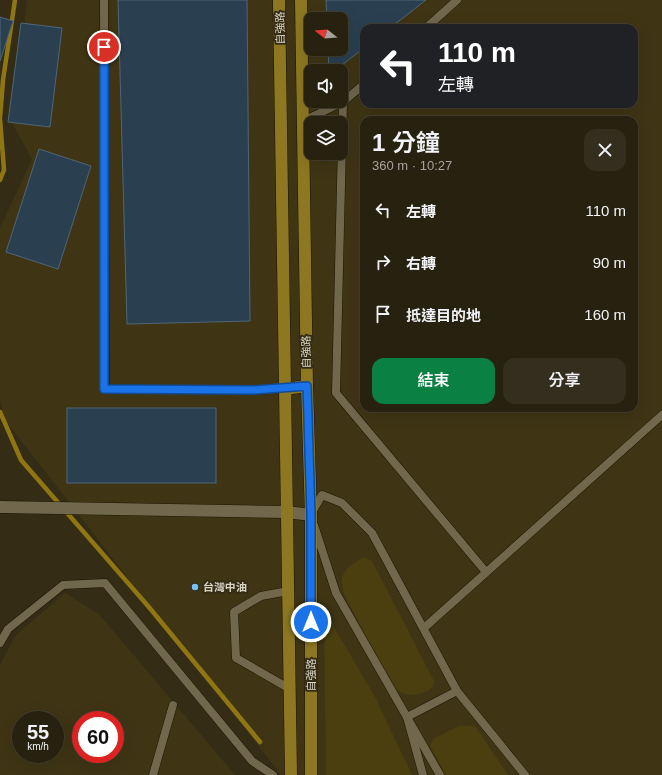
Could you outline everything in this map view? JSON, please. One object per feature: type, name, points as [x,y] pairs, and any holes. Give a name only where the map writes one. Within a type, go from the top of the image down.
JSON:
[{"type":"main road","name":"自強路","points":[[279,0],[291,775]]},
{"type":"main road","name":"自強路","points":[[301,0],[307,386],[311,515],[312,775]]},
{"type":"main road","points":[[281,124],[303,121]]},
{"type":"main road","points":[[284,389],[307,386]]},
{"type":"street","points":[[0,508],[286,512],[311,515]]},
{"type":"lane","points":[[104,0],[104,389],[284,389]]},
{"type":"lane","points":[[430,24],[457,0]]},
{"type":"lane","points":[[348,98],[360,88]]},
{"type":"lane","points":[[303,121],[331,108]]},
{"type":"lane","points":[[344,108],[336,393],[486,572]]},
{"type":"lane","points":[[424,628],[660,420]]},
{"type":"lane","points":[[440,775],[336,593],[311,515],[322,495],[342,503],[372,533],[457,690],[525,775]]},
{"type":"lane","points":[[0,643],[8,629],[62,584],[105,583],[252,761],[272,775]]},
{"type":"lane","points":[[288,591],[261,596],[234,612],[236,658],[290,689]]},
{"type":"lane","points":[[407,717],[457,690]]},
{"type":"lane","points":[[152,775],[173,705]]},
{"type":"lane","points":[[407,717],[422,775]]},
{"type":"shaded area","points":[[27,0],[662,0],[662,775],[281,775],[5,420],[0,402],[0,228],[32,159],[13,125]]},
{"type":"shaded area","points":[[364,557],[372,561],[434,681],[432,687],[424,693],[408,695],[402,693],[397,690],[388,679],[343,592],[343,575],[350,566]]},
{"type":"shaded area","points":[[65,593],[99,614],[235,775],[0,775],[0,665],[16,635]]},
{"type":"shaded area","points":[[324,610],[375,697],[412,775],[326,775]]},
{"type":"shaded area","points":[[459,726],[475,726],[508,775],[446,775],[430,746],[433,739]]},
{"type":"building","points":[[118,0],[247,0],[250,321],[127,324]]},
{"type":"building","points":[[326,0],[426,0],[395,24],[360,24],[360,51],[343,64],[329,64],[328,56],[348,56],[348,12],[327,12]]},
{"type":"building","points":[[0,17],[13,21],[0,61]]},
{"type":"building","points":[[21,23],[62,28],[50,127],[8,122]]},
{"type":"building","points":[[39,149],[91,166],[58,269],[6,252]]},
{"type":"building","points":[[67,408],[216,408],[216,483],[67,483]]},
{"type":"waterway","points":[[0,118],[3,80],[15,0]]},
{"type":"waterway","points":[[0,119],[4,170],[0,180]]},
{"type":"waterway","points":[[0,412],[21,460],[148,606],[260,742]]},
{"type":"place","name":"台灣中油","points":[[195,587]]},
{"type":"route","points":[[104,47],[104,389],[253,390],[284,389],[307,386],[311,515],[311,622]]}]
